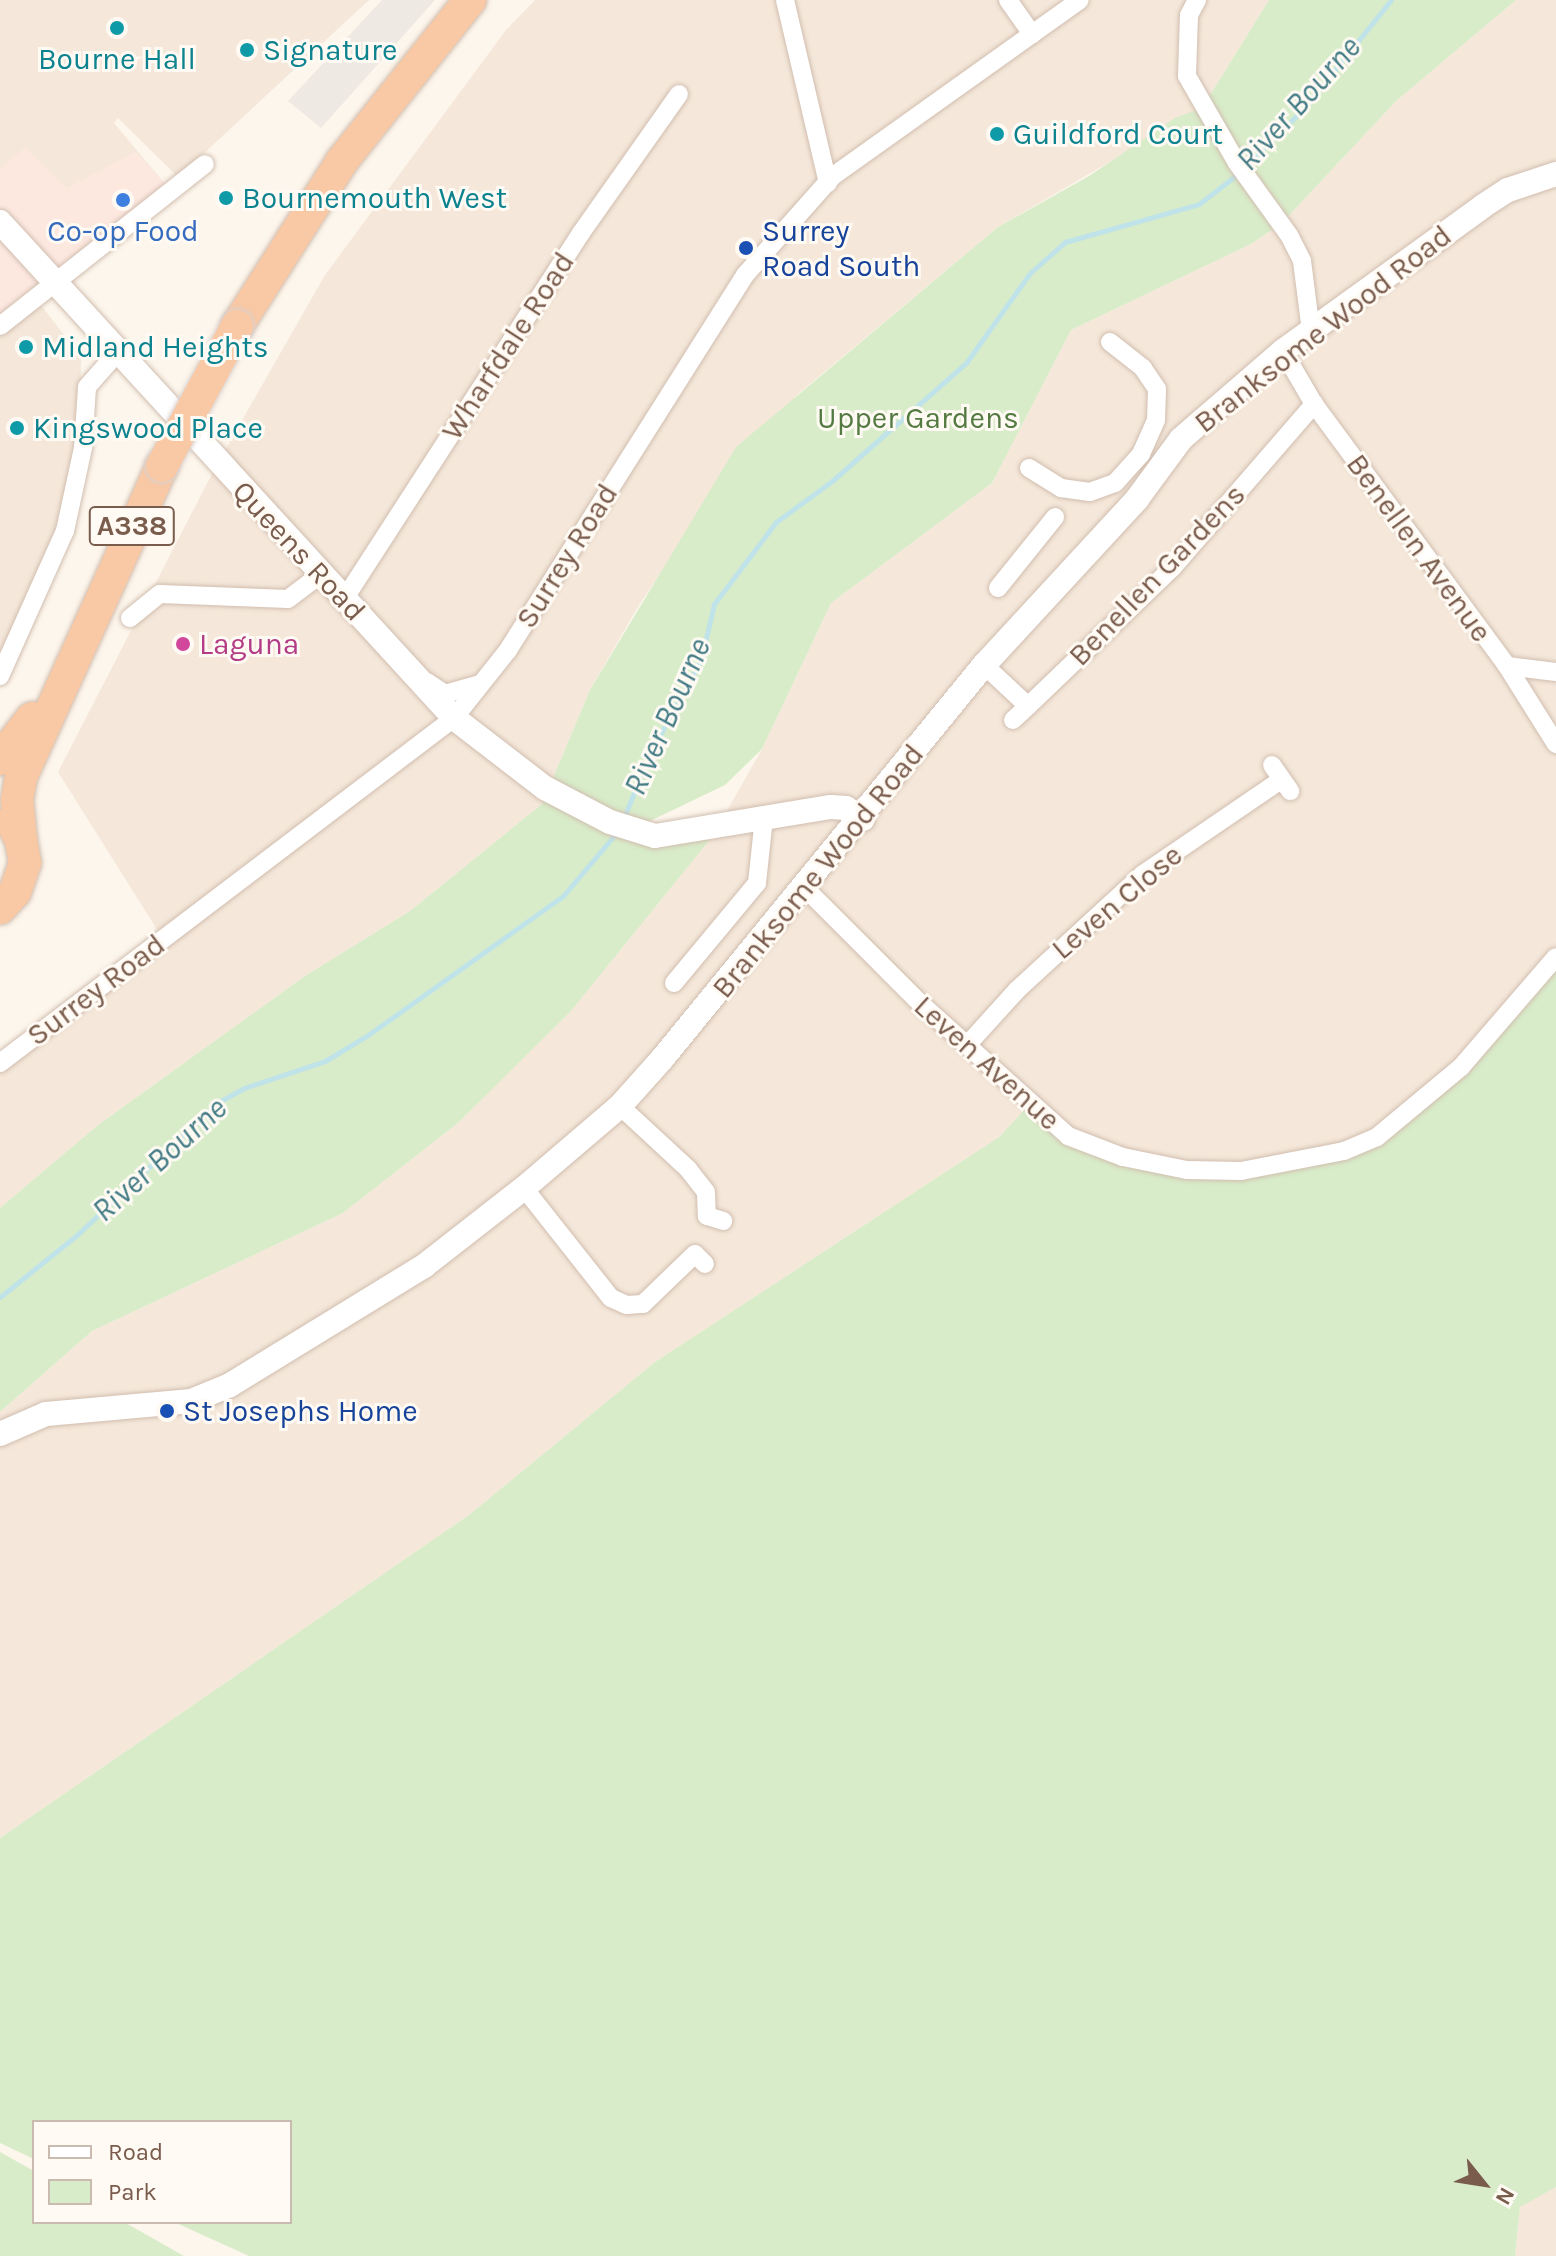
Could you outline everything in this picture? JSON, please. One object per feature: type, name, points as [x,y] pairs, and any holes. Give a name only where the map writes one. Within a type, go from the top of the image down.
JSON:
[{"type":"highway","name":"A338","points":[[76,647],[162,466],[237,326],[342,161],[470,0]]},
{"type":"highway","points":[[0,759],[27,727],[76,647]]},
{"type":"highway","points":[[0,908],[22,878],[21,777],[76,647]]},
{"type":"highway","points":[[0,810],[21,840]]},
{"type":"street","points":[[785,0],[828,183]]},
{"type":"street","points":[[1008,0],[1032,34]]},
{"type":"street","name":"Surrey Road","points":[[0,1063],[454,718],[508,650],[743,278],[828,183],[1080,0]]},
{"type":"street","points":[[1197,0],[1189,15],[1187,76],[1215,126],[1278,214],[1302,261],[1311,331]]},
{"type":"street","name":"Wharfdale Road","points":[[343,601],[581,233],[679,94]]},
{"type":"street","points":[[0,326],[51,282],[205,164]]},
{"type":"street","name":"Branksome Wood Road","points":[[0,1434],[46,1414],[191,1401],[230,1385],[424,1266],[524,1188],[620,1106],[806,889],[984,665],[1137,499],[1181,439],[1283,351],[1490,201],[1556,174]]},
{"type":"street","name":"Queens Road","points":[[0,222],[51,282],[454,718],[545,788],[619,826],[655,836],[831,807],[846,808],[863,819]]},
{"type":"street","points":[[1029,468],[1061,488],[1090,492],[1115,483],[1141,454],[1156,420],[1157,389],[1143,368],[1110,342]]},
{"type":"street","name":"Benellen Avenue","points":[[1283,351],[1314,404],[1507,666],[1556,744]]},
{"type":"street","points":[[0,676],[65,531],[83,448],[87,387],[117,353]]},
{"type":"street","name":"Benellen Gardens","points":[[1013,720],[1173,567],[1314,404]]},
{"type":"street","points":[[998,588],[1055,517]]},
{"type":"street","points":[[130,618],[160,594],[288,599],[320,575]]},
{"type":"street","points":[[984,665],[1028,706]]},
{"type":"street","name":"Queens Road","points":[[406,666],[445,694],[479,684]]},
{"type":"street","points":[[1507,666],[1556,672]]},
{"type":"street","name":"Leven Close","points":[[969,1043],[1017,990],[1143,874],[1281,779]]},
{"type":"street","points":[[674,983],[690,953],[757,883],[764,817]]},
{"type":"street","name":"Leven Avenue","points":[[806,889],[920,1003],[969,1043],[1068,1136],[1136,1160],[1187,1170],[1241,1171],[1344,1151],[1377,1137],[1461,1067],[1556,957]]},
{"type":"street","points":[[620,1106],[700,1183],[709,1202],[710,1222]]},
{"type":"street","points":[[524,1188],[611,1298],[627,1305],[643,1304],[695,1254],[705,1264]]},
{"type":"shaded area","points":[[0,0],[369,0],[201,156],[205,164],[182,181],[118,118],[114,123],[166,185],[0,315]]},
{"type":"shaded area","points":[[382,0],[435,0],[321,128],[288,101]]},
{"type":"shaded area","points":[[535,0],[1269,0],[1202,108],[998,227],[798,394],[690,530],[639,605],[590,690],[542,804],[410,911],[305,976],[98,1125],[0,1208],[0,1063],[163,939],[58,772],[217,464],[325,275],[506,30]]},
{"type":"shaded area","points":[[1516,0],[1556,0],[1556,957],[1461,1067],[1344,1151],[1187,1170],[1068,1136],[1032,1102],[999,1137],[655,1362],[469,1515],[0,1838],[0,1412],[92,1331],[343,1213],[458,1123],[571,1011],[712,837],[762,749],[831,603],[992,483],[1071,330],[1251,244],[1282,223],[1396,101]]},
{"type":"shaded area","points":[[25,148],[67,188],[136,152],[166,185],[0,315],[0,169]]},
{"type":"shaded area","points":[[37,300],[81,357],[80,418],[63,522],[0,653],[0,332]]},
{"type":"shaded area","points":[[1556,2187],[1556,2256],[1515,2256],[1520,2206]]},
{"type":"green space","name":"Upper Gardens","points":[[1269,0],[1516,0],[1396,101],[1282,223],[1251,244],[1071,330],[992,483],[831,603],[762,749],[725,785],[650,821],[639,834],[712,837],[571,1011],[458,1123],[343,1213],[92,1331],[0,1412],[0,1208],[98,1125],[305,976],[410,911],[542,804],[590,690],[736,447],[998,227],[1089,176],[1175,118],[1202,108]]},
{"type":"green space","points":[[1556,957],[1556,2187],[1520,2207],[1515,2256],[249,2256],[178,2224],[292,2224],[292,2120],[32,2120],[32,2158],[0,2143],[0,1838],[469,1515],[655,1362],[999,1137],[1032,1102],[1068,1136],[1187,1170],[1344,1151],[1400,1120]]},
{"type":"green space","points":[[0,2152],[32,2170],[32,2224],[128,2224],[184,2256],[0,2256]]},
{"type":"waterway","name":"River Bourne","points":[[1245,167],[1305,107],[1391,0]]},
{"type":"waterway","name":"River Bourne","points":[[623,820],[649,755],[701,660],[714,604],[776,522],[832,481],[966,363],[1030,273],[1065,242],[1199,204],[1238,174]]},
{"type":"waterway","name":"River Bourne","points":[[0,1297],[78,1234],[217,1103],[244,1088],[325,1061],[368,1035],[563,896],[617,832]]},
{"type":"place","name":"Bourne Hall","points":[[117,28]]},
{"type":"place","name":"Signature","points":[[247,50]]},
{"type":"place","name":"Guildford Court","points":[[997,134]]},
{"type":"place","name":"Bournemouth West","points":[[226,198]]},
{"type":"place","name":"Co-op Food","points":[[123,200]]},
{"type":"place","name":"Surrey Road South","points":[[746,248]]},
{"type":"place","name":"Midland Heights","points":[[26,347]]},
{"type":"place","name":"Kingswood Place","points":[[17,428]]},
{"type":"place","name":"Laguna","points":[[183,644]]},
{"type":"place","name":"St Josephs Home","points":[[167,1411]]}]
